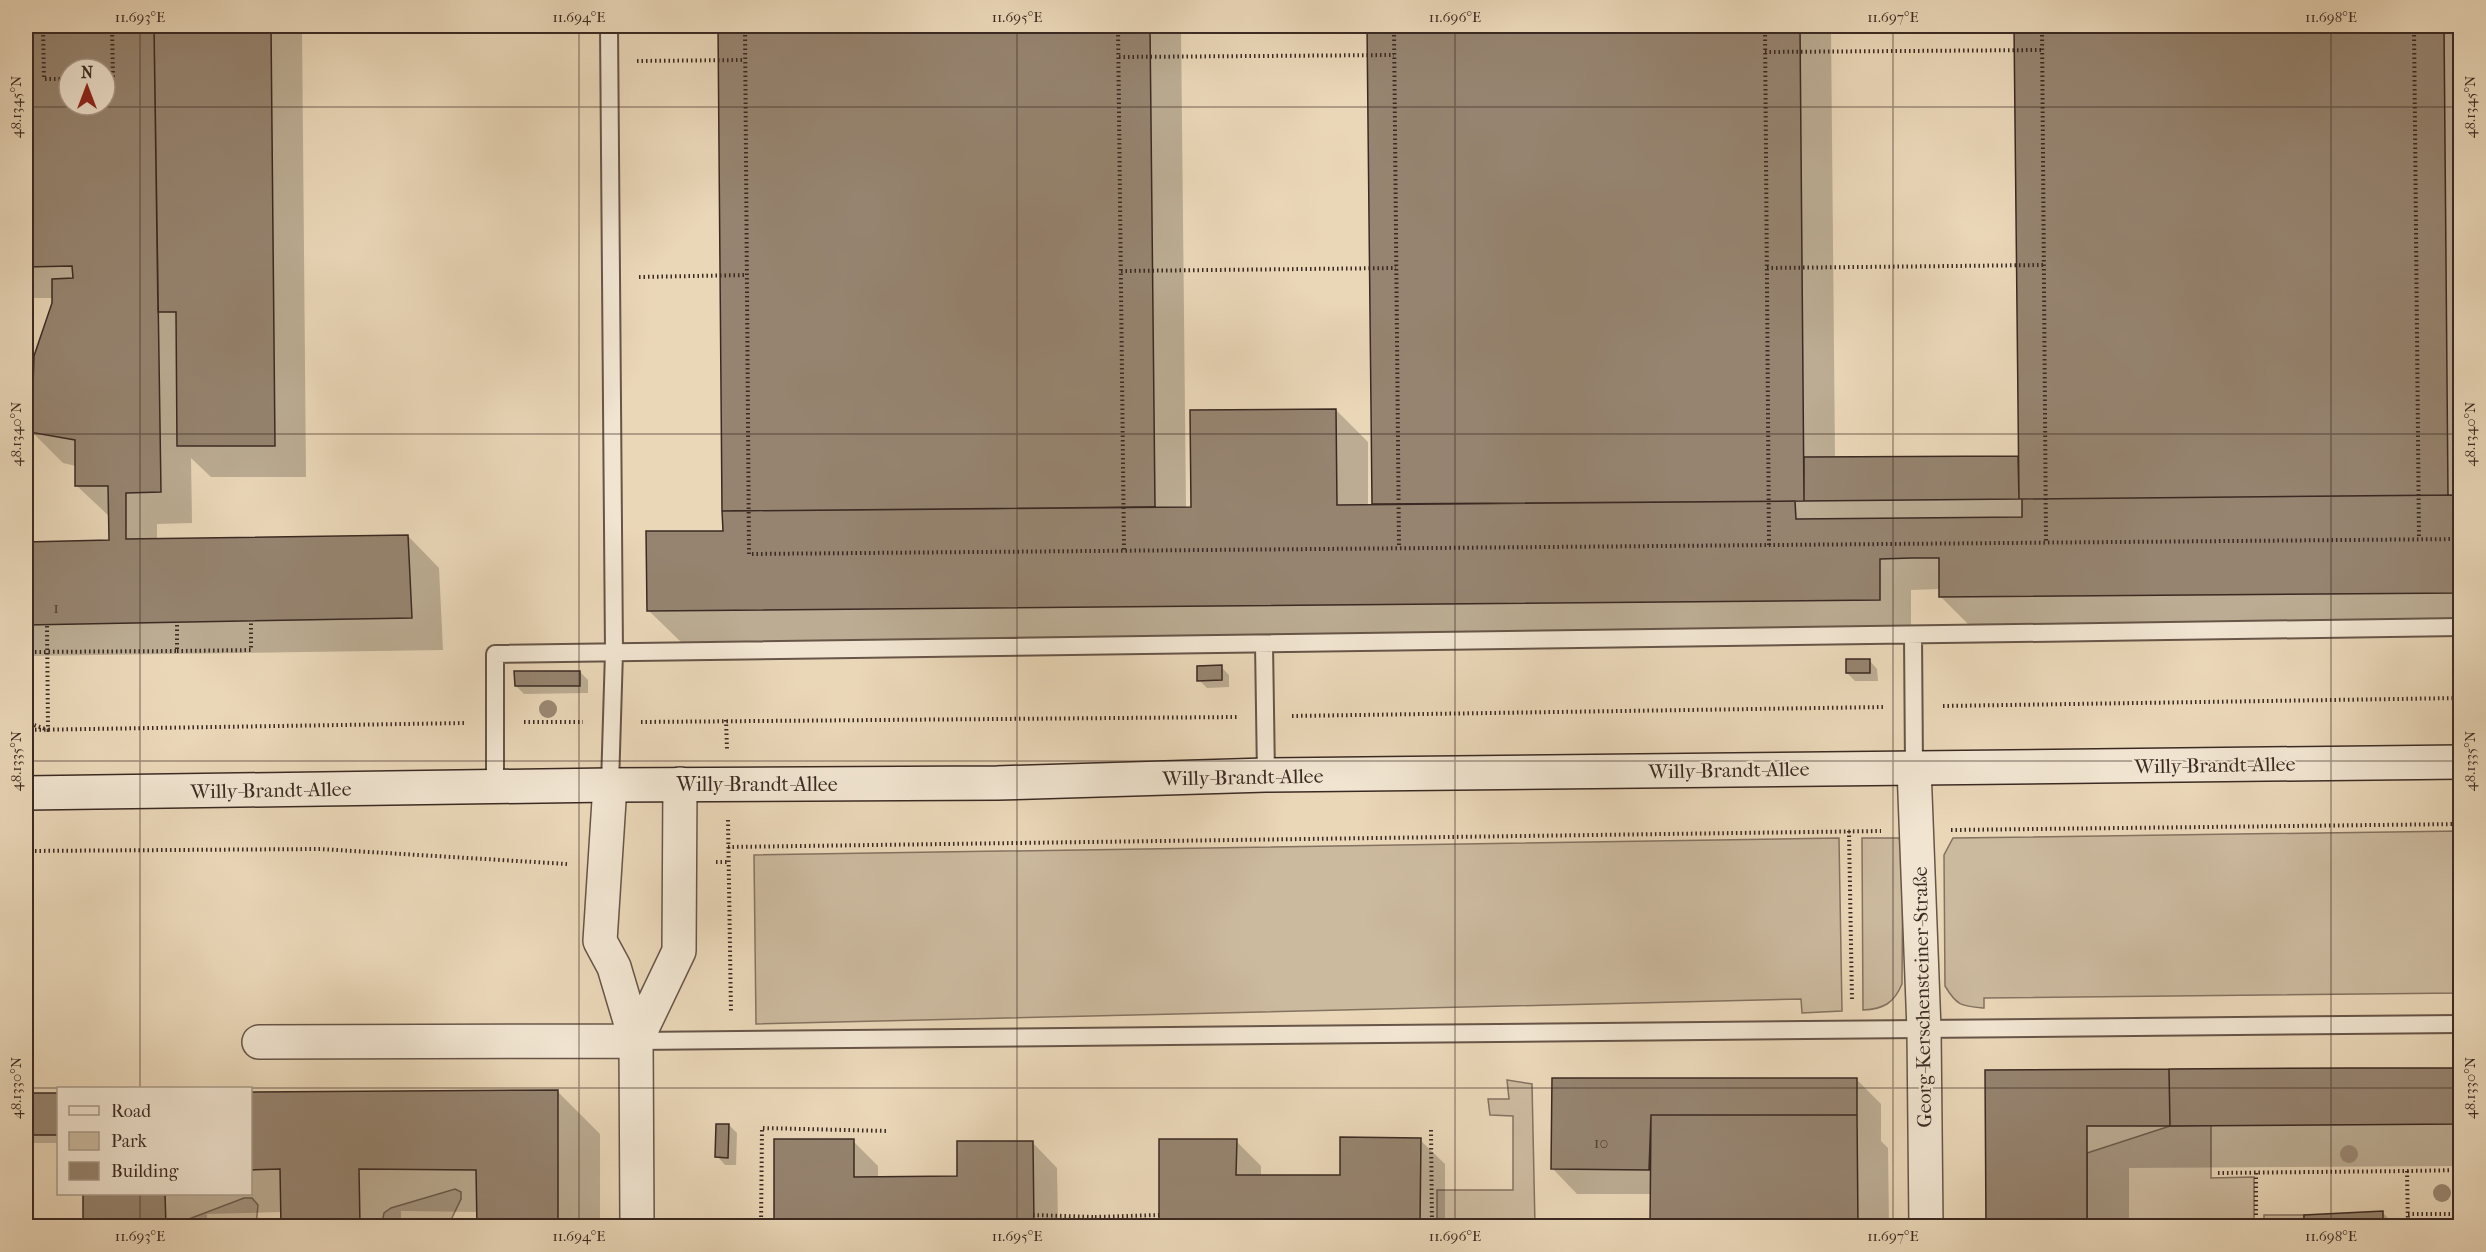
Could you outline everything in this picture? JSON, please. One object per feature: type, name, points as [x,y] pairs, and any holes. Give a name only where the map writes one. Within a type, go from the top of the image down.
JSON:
[{"type":"main road","name":"Willy-Brandt-Allee","points":[[26,793],[680,784],[996,783],[1266,776],[2460,762]]},
{"type":"main road","name":"Georg-Kerschensteiner-Straße","points":[[1914,768],[1924,1030],[1926,1227]]},
{"type":"main road","points":[[636,1041],[679,951],[680,784]]},
{"type":"main road","points":[[610,785],[600,941],[614,967],[636,1041],[637,1227]]},
{"type":"main road","points":[[259,1042],[636,1041]]},
{"type":"lane","points":[[609,26],[614,652],[610,785]]},
{"type":"lane","points":[[495,786],[495,654],[2460,627]]},
{"type":"lane","points":[[1913,635],[1914,768]]},
{"type":"lane","points":[[1264,644],[1266,776]]},
{"type":"lane","points":[[636,1041],[2460,1024]]},
{"type":"path","points":[[43,26],[45,79],[57,79]]},
{"type":"path","points":[[112,26],[113,57]]},
{"type":"path","points":[[745,26],[748,554],[2460,539]]},
{"type":"path","points":[[1118,26],[1124,551]]},
{"type":"path","points":[[1394,26],[1399,548]]},
{"type":"path","points":[[1765,26],[1769,545]]},
{"type":"path","points":[[2042,26],[2046,542]]},
{"type":"path","points":[[2414,26],[2419,539]]},
{"type":"path","points":[[1765,52],[2042,50]]},
{"type":"path","points":[[1119,57],[1394,55]]},
{"type":"path","points":[[610,61],[746,60]]},
{"type":"path","points":[[1767,268],[2044,265]]},
{"type":"path","points":[[1121,271],[1396,268]]},
{"type":"path","points":[[611,277],[747,275]]},
{"type":"path","points":[[26,652],[251,650],[251,621]]},
{"type":"path","points":[[177,622],[177,651]]},
{"type":"path","points":[[47,624],[48,730]]},
{"type":"path","points":[[26,730],[495,722],[1265,717],[2460,698]]},
{"type":"path","points":[[26,722],[48,730]]},
{"type":"path","points":[[732,1040],[728,847],[2460,824]]},
{"type":"path","points":[[1849,831],[1852,1005]]},
{"type":"path","points":[[26,851],[320,849],[551,864],[606,864]]},
{"type":"path","points":[[761,1227],[762,1128],[886,1131]]},
{"type":"path","points":[[1431,1130],[1432,1227]]},
{"type":"path","points":[[2218,1173],[2460,1170]]},
{"type":"path","points":[[2407,1171],[2408,1227]]},
{"type":"path","points":[[2256,1173],[2256,1227]]},
{"type":"path","points":[[2408,1214],[2460,1214]]},
{"type":"path","points":[[1033,1215],[1095,1217],[1159,1215]]},
{"type":"path","points":[[1095,1217],[1095,1227]]},
{"type":"green space","points":[[2460,831],[2460,993],[1984,998],[1984,1008],[1960,1004],[1945,986],[1944,855],[1953,838]]},
{"type":"green space","points":[[1839,838],[1842,1011],[1802,1013],[1801,999],[756,1024],[754,855]]},
{"type":"green space","points":[[1862,838],[1899,838],[1903,853],[1902,984],[1887,1004],[1863,1010]]},
{"type":"green space","points":[[1507,1080],[1532,1084],[1535,1226],[1437,1226],[1437,1190],[1513,1190],[1513,1116],[1490,1115],[1488,1099],[1509,1099]]},
{"type":"green space","points":[[2211,1125],[2211,1178],[2254,1177],[2254,1226],[2087,1226],[2087,1153],[2170,1126]]},
{"type":"green space","points":[[455,1189],[461,1192],[461,1199],[448,1226],[391,1226],[383,1218],[384,1213],[391,1208]]},
{"type":"green space","points":[[244,1198],[252,1198],[258,1205],[256,1226],[184,1226],[186,1220]]},
{"type":"green space","points":[[2264,1215],[2304,1215],[2304,1226],[2264,1226]]},
{"type":"green space","points":[[2460,1219],[2460,1226],[2422,1226],[2422,1221]]},
{"type":"green space","points":[[1111,1222],[1159,1222],[1159,1226],[1111,1226]]},
{"type":"building","points":[[69,26],[154,26],[161,492],[126,493],[126,539],[408,535],[412,618],[26,625],[26,542],[109,540],[108,486],[75,486],[75,440],[29,432],[32,417],[34,356],[52,303],[52,279],[73,278],[72,266],[26,267],[26,29],[69,29]]},
{"type":"building","points":[[154,26],[271,26],[275,446],[177,446],[176,312],[158,312]]},
{"type":"building","points":[[718,26],[1150,26],[1155,507],[722,511]]},
{"type":"building","points":[[1367,26],[1800,26],[1804,501],[1372,504]]},
{"type":"building","points":[[2014,26],[2444,26],[2448,495],[2019,499]]},
{"type":"building","points":[[1336,409],[1337,505],[1795,501],[1796,519],[2022,517],[2022,499],[2460,495],[2460,593],[1939,597],[1939,558],[1912,558],[1880,559],[1880,600],[647,611],[646,531],[723,531],[722,511],[1191,507],[1190,410]]},
{"type":"building","points":[[2018,456],[2019,499],[1804,501],[1804,457]]},
{"type":"building","points":[[1846,659],[1870,659],[1870,673],[1846,673]]},
{"type":"building","points":[[1222,665],[1222,680],[1197,681],[1197,666]]},
{"type":"building","points":[[514,671],[580,671],[580,686],[515,686]]},
{"type":"building","points":[[2460,1068],[2460,1124],[2170,1126],[2169,1069]]},
{"type":"building","points":[[2169,1069],[2170,1126],[2087,1126],[2087,1226],[1986,1226],[1985,1070]]},
{"type":"building","points":[[1552,1078],[1857,1078],[1857,1115],[1651,1115],[1649,1170],[1551,1169]]},
{"type":"building","points":[[558,1090],[558,1226],[477,1226],[476,1170],[359,1169],[360,1226],[281,1226],[280,1169],[252,1170],[252,1092]]},
{"type":"building","points":[[26,1093],[57,1093],[57,1135],[26,1135]]},
{"type":"building","points":[[1651,1115],[1857,1115],[1858,1226],[1650,1226]]},
{"type":"building","points":[[716,1124],[729,1124],[728,1158],[715,1157]]},
{"type":"building","points":[[1340,1137],[1421,1138],[1420,1226],[1159,1226],[1159,1139],[1237,1139],[1236,1175],[1340,1175]]},
{"type":"building","points":[[774,1139],[854,1139],[854,1177],[957,1176],[957,1141],[1033,1141],[1034,1226],[774,1226]]},
{"type":"building","points":[[83,1195],[165,1195],[166,1226],[83,1226]]},
{"type":"building","points":[[2383,1211],[2383,1226],[2304,1226],[2304,1215]]}]
